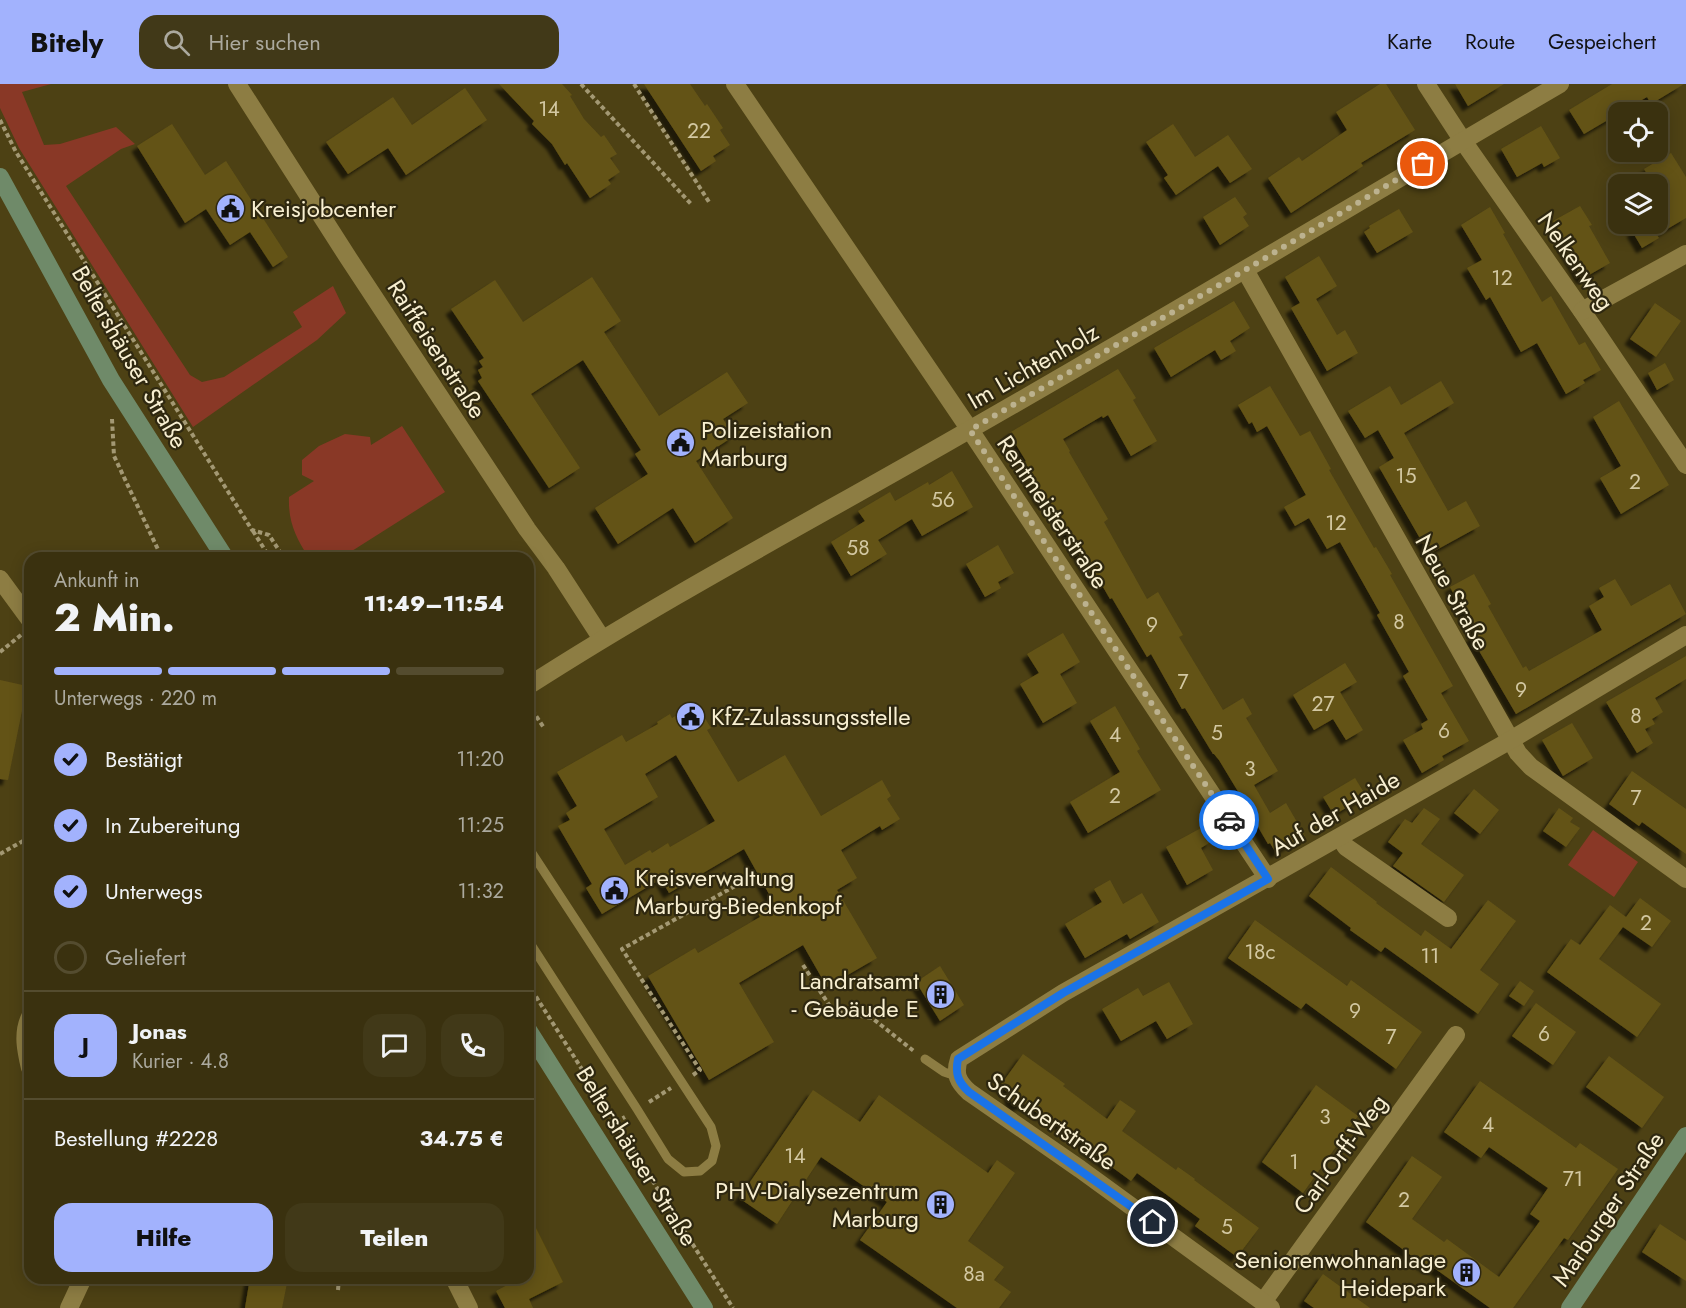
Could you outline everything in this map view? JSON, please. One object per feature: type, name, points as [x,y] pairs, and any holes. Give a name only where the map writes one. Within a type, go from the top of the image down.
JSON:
[{"type":"main road","name":"Beltershäuser Straße","points":[[0,177],[111,380],[221,552]]},
{"type":"main road","name":"Beltershäuser Straße","points":[[534,1039],[704,1308]]},
{"type":"main road","name":"Marburger Straße","points":[[1570,1308],[1686,1136]]},
{"type":"street","name":"Raiffeisenstraße","points":[[237,84],[527,529],[602,639]]},
{"type":"street","name":"Rentmeisterstraße","points":[[735,84],[970,430],[1268,879]]},
{"type":"street","name":"Nelkenweg","points":[[1426,84],[1686,465]]},
{"type":"street","name":"Im Lichtenholz","points":[[534,682],[602,639],[970,430],[1560,84]]},
{"type":"street","points":[[1582,311],[1686,254]]},
{"type":"street","name":"Neue Straße","points":[[1245,270],[1509,741],[1531,767],[1686,879]]},
{"type":"street","points":[[0,579],[24,623]]},
{"type":"street","name":"Auf der Haide","points":[[956,1076],[958,1059],[1063,993],[1509,741],[1686,635]]},
{"type":"street","points":[[1340,838],[1346,847],[1448,918]]},
{"type":"street","name":"Carl-Orff-Weg","points":[[1267,1305],[1456,1035]]},
{"type":"street","name":"Schubertstraße","points":[[956,1076],[969,1092],[1080,1169],[1267,1305]]},
{"type":"street","points":[[69,1308],[80,1284]]},
{"type":"street","points":[[457,1284],[469,1308]]},
{"type":"lane","points":[[534,856],[711,1127],[716,1146],[712,1161],[700,1171],[684,1172],[668,1159],[534,949]]},
{"type":"lane","points":[[925,1059],[944,1072],[956,1076]]},
{"type":"path","points":[[581,84],[691,204]]},
{"type":"path","points":[[634,84],[709,202]]},
{"type":"path","points":[[0,120],[16,152],[266,552]]},
{"type":"path","points":[[112,416],[114,456],[159,552]]},
{"type":"path","points":[[252,530],[269,535],[280,552]]},
{"type":"path","points":[[0,652],[24,629]]},
{"type":"path","points":[[534,713],[544,728]]},
{"type":"path","points":[[0,854],[24,840]]},
{"type":"path","points":[[616,1122],[700,1070],[622,949],[744,881],[760,875]]},
{"type":"path","points":[[803,965],[833,1011],[872,1018],[925,1059]]},
{"type":"path","points":[[534,993],[733,1308]]},
{"type":"path","points":[[338,1284],[338,1290]]},
{"type":"shaded area","points":[[0,84],[51,84],[22,92],[44,145],[60,144],[116,127],[135,144],[121,149],[66,186],[190,375],[202,382],[224,377],[302,327],[293,312],[333,286],[346,313],[317,340],[193,427],[19,148],[0,108]]},
{"type":"shaded area","points":[[402,426],[445,492],[350,552],[305,552],[294,529],[289,506],[289,497],[314,481],[302,475],[302,460],[319,446],[345,434],[370,437],[371,445]]},
{"type":"shaded area","points":[[1593,830],[1638,862],[1614,897],[1568,865]]},
{"type":"building","points":[[499,84],[562,84],[572,95],[570,96],[584,119],[601,137],[604,135],[617,154],[610,158],[620,172],[608,180],[611,184],[590,198],[567,163],[565,165],[552,144],[532,124],[534,121]]},
{"type":"building","points":[[644,84],[690,84],[723,128],[720,130],[730,145],[713,156],[716,161],[701,171]]},
{"type":"building","points":[[1380,84],[1386,84],[1415,130],[1361,163],[1363,166],[1291,213],[1268,178],[1299,157],[1302,161],[1347,130],[1336,112]]},
{"type":"building","points":[[1455,84],[1504,84],[1468,106]]},
{"type":"building","points":[[1612,84],[1684,84],[1654,102],[1650,102],[1647,97],[1638,102],[1608,102],[1608,120],[1584,134],[1569,110]]},
{"type":"building","points":[[465,88],[487,120],[406,175],[388,148],[348,174],[326,142],[393,97],[412,125]]},
{"type":"building","points":[[172,124],[205,175],[226,161],[288,257],[273,267],[250,232],[230,245],[206,209],[185,223],[137,146]]},
{"type":"building","points":[[1173,124],[1195,157],[1228,135],[1252,169],[1230,183],[1218,166],[1176,195],[1164,178],[1168,175],[1146,142]]},
{"type":"building","points":[[1541,126],[1560,158],[1544,167],[1542,163],[1517,177],[1501,149]]},
{"type":"building","points":[[1671,153],[1686,177],[1686,218],[1668,229],[1668,174],[1647,174],[1644,169],[1656,162],[1668,162],[1668,155]]},
{"type":"building","points":[[1235,197],[1247,214],[1243,217],[1249,226],[1220,245],[1203,217]]},
{"type":"building","points":[[1580,206],[1610,263],[1582,279],[1561,242],[1564,240],[1553,221]]},
{"type":"building","points":[[1490,207],[1542,302],[1551,296],[1579,345],[1585,342],[1601,370],[1583,380],[1585,383],[1566,394],[1537,343],[1521,352],[1490,297],[1486,300],[1467,268],[1482,260],[1461,225]]},
{"type":"building","points":[[1399,209],[1413,232],[1377,253],[1364,232],[1370,228],[1369,226]]},
{"type":"building","points":[[1634,234],[1659,234],[1659,238],[1642,248]]},
{"type":"building","points":[[1319,256],[1337,286],[1316,299],[1337,335],[1345,330],[1358,353],[1327,371],[1291,308],[1300,303],[1285,277]]},
{"type":"building","points":[[592,277],[621,321],[604,332],[659,416],[727,372],[748,403],[723,419],[734,436],[696,461],[733,518],[695,543],[673,508],[618,544],[595,508],[648,474],[635,454],[641,450],[583,360],[531,394],[580,468],[549,488],[478,381],[482,378],[478,370],[483,367],[479,361],[484,358],[451,309],[495,280],[523,322]]},
{"type":"building","points":[[1234,301],[1250,328],[1230,341],[1236,351],[1221,360],[1215,350],[1171,377],[1154,348]]},
{"type":"building","points":[[1655,303],[1681,321],[1656,357],[1630,339]]},
{"type":"building","points":[[1665,363],[1674,380],[1657,390],[1648,373]]},
{"type":"building","points":[[1118,369],[1136,398],[1133,400],[1157,441],[1131,456],[1108,415],[1103,418],[1102,416],[1063,439],[1108,519],[1104,522],[1147,599],[1158,592],[1183,635],[1179,637],[1223,710],[1243,698],[1252,714],[1246,718],[1278,771],[1254,785],[1270,813],[1286,803],[1305,836],[1276,853],[1254,820],[1250,822],[1238,801],[1242,798],[1185,708],[1182,709],[1151,654],[1147,657],[1112,598],[1110,599],[1099,580],[1095,582],[1047,499],[1042,502],[1021,464],[1026,461],[1009,433]]},
{"type":"building","points":[[1441,381],[1454,403],[1404,433],[1448,511],[1466,501],[1480,526],[1429,554],[1379,467],[1394,458],[1378,430],[1365,438],[1348,411],[1390,386],[1401,405]]},
{"type":"building","points":[[1270,386],[1300,436],[1310,431],[1331,469],[1329,470],[1374,548],[1376,547],[1392,574],[1390,575],[1453,686],[1441,693],[1469,741],[1442,756],[1444,760],[1422,773],[1403,740],[1423,729],[1421,724],[1428,720],[1403,676],[1409,672],[1377,615],[1380,613],[1340,542],[1327,549],[1309,518],[1295,526],[1284,507],[1306,495],[1267,426],[1257,432],[1252,422],[1249,424],[1238,405]]},
{"type":"building","points":[[1619,401],[1669,485],[1621,514],[1600,478],[1621,466],[1593,417]]},
{"type":"building","points":[[952,471],[973,507],[922,536],[912,519],[878,540],[887,554],[851,576],[831,542],[865,521],[858,511],[890,492],[895,501]]},
{"type":"building","points":[[998,545],[1014,573],[998,582],[1001,588],[985,597],[966,564]]},
{"type":"building","points":[[1474,574],[1491,604],[1488,606],[1523,668],[1526,666],[1529,671],[1602,630],[1589,606],[1604,597],[1599,588],[1615,579],[1631,606],[1670,584],[1686,614],[1516,714],[1471,637],[1475,634],[1450,587]]},
{"type":"building","points":[[1063,633],[1080,662],[1060,674],[1077,703],[1043,723],[1020,684],[1039,673],[1027,654]]},
{"type":"building","points":[[1686,656],[1686,679],[1655,698],[1663,712],[1652,719],[1655,724],[1645,729],[1653,743],[1637,753],[1606,702]]},
{"type":"building","points":[[1345,663],[1357,682],[1340,692],[1363,730],[1346,740],[1333,719],[1314,730],[1293,695]]},
{"type":"building","points":[[0,680],[24,685],[24,701],[8,780],[0,779]]},
{"type":"building","name":"Kreisverwaltung Marburg-Biedenkopf","points":[[696,704],[711,728],[707,730],[738,782],[785,755],[821,816],[882,780],[891,796],[887,799],[900,819],[882,830],[880,826],[841,850],[857,878],[837,890],[877,958],[827,987],[803,945],[739,983],[774,1042],[709,1080],[648,976],[695,948],[698,953],[760,917],[758,913],[774,903],[744,849],[669,893],[661,879],[602,914],[586,888],[592,884],[558,826],[570,820],[566,813],[577,806],[557,772],[622,735],[626,742],[658,724],[657,722],[670,714],[672,718]],"holes":[[[676,755],[715,821],[670,847],[668,843],[652,853],[650,850],[625,865],[604,829],[658,797],[645,774]]]},
{"type":"building","points":[[1115,706],[1140,749],[1137,751],[1161,790],[1088,833],[1070,802],[1120,772],[1090,721]]},
{"type":"building","points":[[1572,723],[1593,758],[1563,776],[1542,740]]},
{"type":"building","points":[[1632,771],[1686,809],[1686,854],[1642,822],[1639,826],[1609,804]]},
{"type":"building","points":[[1355,778],[1366,796],[1334,815],[1323,797]]},
{"type":"building","points":[[1474,789],[1499,810],[1480,834],[1454,813]]},
{"type":"building","points":[[1424,808],[1440,819],[1421,844],[1464,875],[1444,902],[1393,866],[1403,853],[1388,842],[1405,819],[1412,823]]},
{"type":"building","points":[[1559,808],[1573,818],[1570,822],[1580,828],[1566,847],[1543,831]]},
{"type":"building","points":[[1203,827],[1212,841],[1201,848],[1213,870],[1187,885],[1166,847]]},
{"type":"building","points":[[1331,867],[1421,936],[1425,930],[1451,949],[1488,900],[1516,921],[1480,970],[1499,984],[1478,1014],[1385,947],[1381,952],[1309,896]]},
{"type":"building","points":[[1110,880],[1123,904],[1142,893],[1159,922],[1130,939],[1127,934],[1085,958],[1065,924],[1102,902],[1094,889]]},
{"type":"building","points":[[1640,898],[1671,921],[1652,947],[1623,927],[1599,959],[1661,1004],[1637,1037],[1547,972],[1571,939],[1580,945],[1610,905],[1626,917]]},
{"type":"building","points":[[1255,920],[1347,986],[1351,980],[1422,1032],[1396,1069],[1306,1003],[1301,1009],[1228,958]]},
{"type":"building","name":"Landratsamt - Gebäude E","points":[[940,966],[964,1005],[940,1021],[916,982]]},
{"type":"building","points":[[1520,981],[1534,991],[1524,1006],[1509,996]]},
{"type":"building","points":[[1169,982],[1193,1024],[1167,1039],[1156,1021],[1121,1041],[1102,1009],[1138,988],[1143,996]]},
{"type":"building","points":[[1536,1003],[1576,1032],[1553,1065],[1512,1036]]},
{"type":"building","points":[[1023,1054],[1065,1084],[1063,1086],[1107,1119],[1120,1100],[1136,1111],[1122,1131],[1176,1170],[1178,1167],[1195,1179],[1259,1228],[1237,1257],[1195,1226],[1200,1219],[1137,1173],[1131,1181],[1086,1148],[1088,1145],[1044,1113],[1042,1116],[1024,1104],[1017,1106],[1011,1101],[1009,1093],[1000,1086]]},
{"type":"building","points":[[1609,1056],[1664,1097],[1642,1128],[1586,1087]]},
{"type":"building","points":[[1480,1081],[1576,1148],[1580,1143],[1618,1169],[1568,1240],[1564,1238],[1513,1308],[1490,1308],[1430,1265],[1428,1268],[1366,1222],[1412,1156],[1442,1177],[1412,1219],[1444,1242],[1447,1239],[1499,1277],[1540,1221],[1530,1214],[1548,1188],[1489,1147],[1481,1158],[1444,1132]]},
{"type":"building","points":[[1316,1085],[1358,1116],[1303,1193],[1262,1162]]},
{"type":"building","points":[[813,1090],[860,1122],[879,1095],[988,1173],[997,1160],[1015,1173],[968,1241],[1004,1267],[994,1280],[1011,1292],[999,1308],[957,1308],[860,1240],[887,1202],[821,1157],[777,1224],[739,1198]]},
{"type":"building","points":[[534,1224],[563,1282],[529,1299],[533,1308],[505,1308],[496,1291],[509,1284],[534,1284]]},
{"type":"building","points":[[1660,1224],[1686,1241],[1686,1281],[1642,1252]]},
{"type":"building","points":[[1323,1274],[1370,1308],[1314,1308],[1304,1301]]},
{"type":"building","points":[[249,1284],[287,1284],[282,1308],[245,1308]]},
{"type":"way so far","points":[[1229,820],[970,430],[1423,164]]},
{"type":"place","name":"Kreisjobcenter","points":[[230,208]]},
{"type":"place","name":"Polizeistation Marburg","points":[[680,443]]},
{"type":"place","name":"KfZ-Zulassungsstelle","points":[[690,716]]},
{"type":"place","name":"Kreisverwaltung Marburg-Biedenkopf","points":[[614,891]]},
{"type":"place","name":"Landratsamt - Gebäude E","points":[[940,994]]},
{"type":"place","name":"PHV-Dialysezentrum Marburg","points":[[940,1204]]},
{"type":"place","name":"Seniorenwohnanlage Heidepark","points":[[1467,1273]]},
{"type":"route","points":[[1153,1222],[969,1092],[956,1076],[956,1067],[958,1059],[1063,993],[1268,879],[1229,820]]}]
